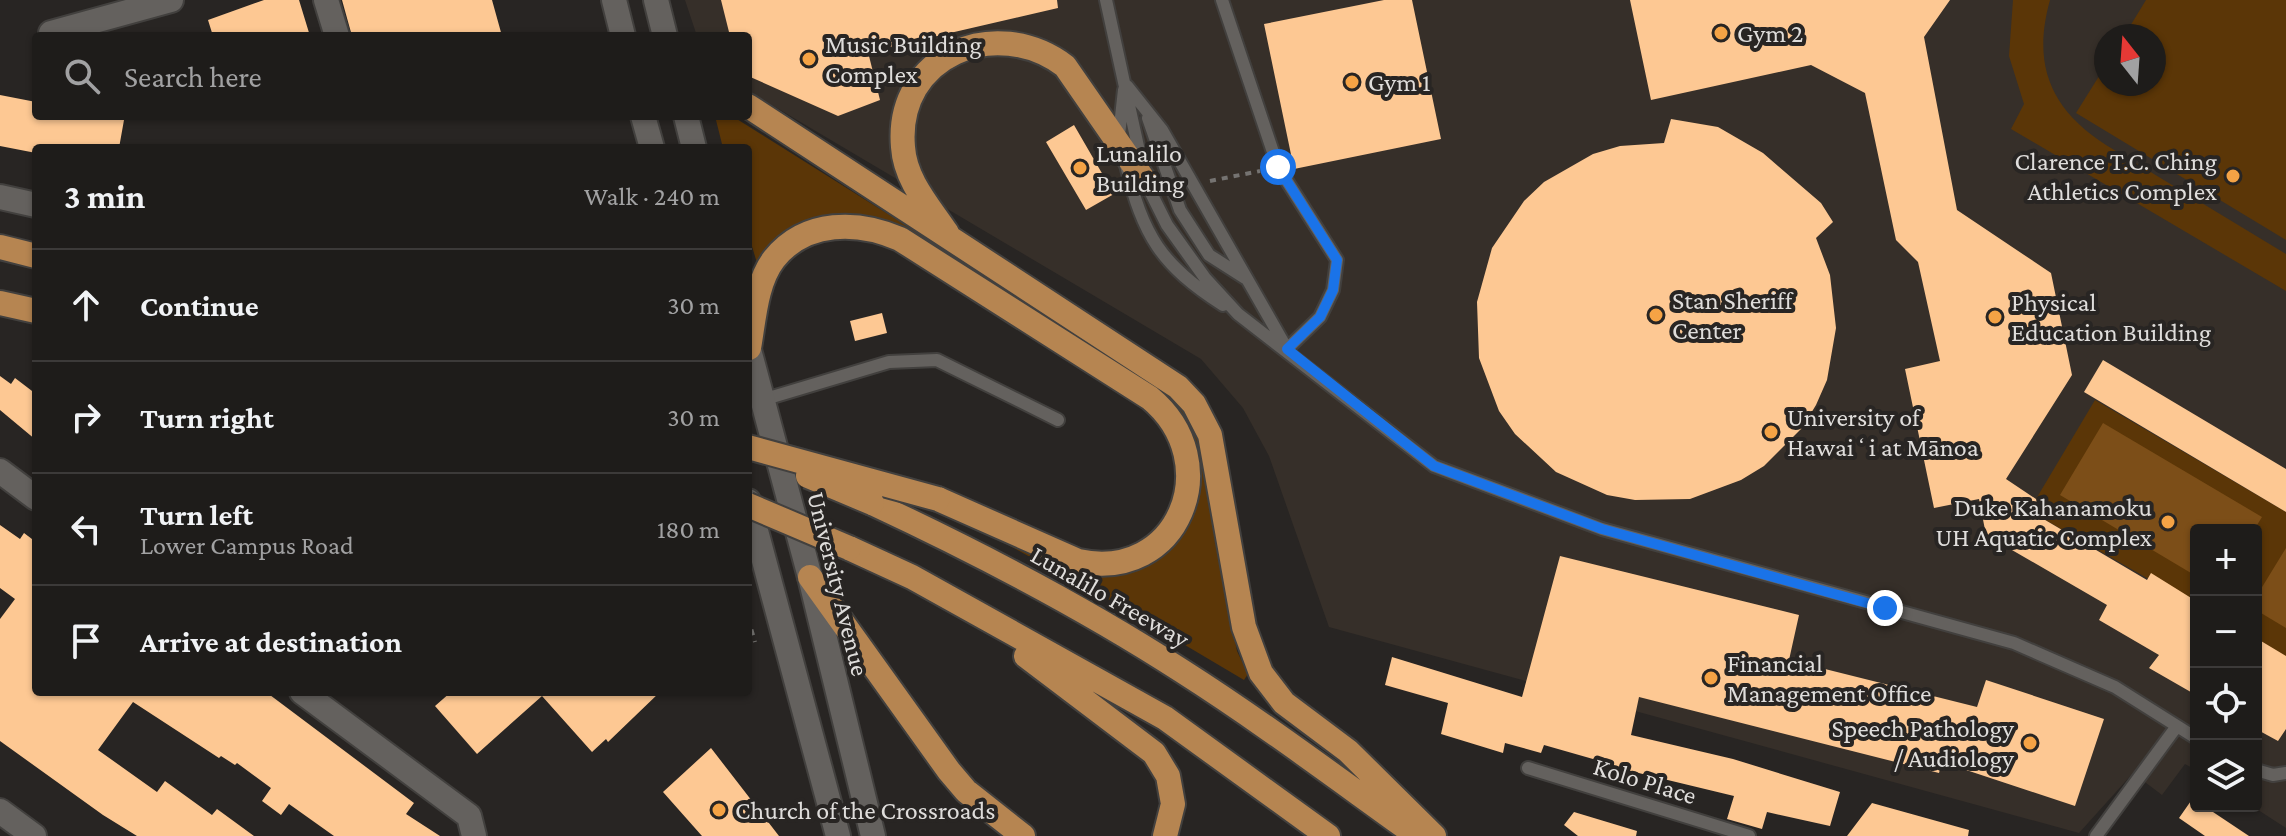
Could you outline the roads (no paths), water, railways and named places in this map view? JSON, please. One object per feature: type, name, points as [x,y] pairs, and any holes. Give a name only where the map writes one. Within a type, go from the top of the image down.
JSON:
[{"type":"highway","points":[[956,245],[913,183],[903,149],[905,114],[920,82],[945,57],[979,43],[998,41],[1025,45],[1051,55],[1078,79],[1146,183]]},
{"type":"highway","points":[[752,109],[956,245],[1158,373],[1194,404],[1210,435],[1244,627],[1261,673],[1284,703],[1348,751],[1434,836]]},
{"type":"highway","points":[[752,328],[759,295],[774,259],[791,245],[827,227],[866,227],[900,239],[1150,398],[1172,420],[1189,455],[1187,498],[1174,525],[1151,548],[1118,562],[1097,565],[1078,561],[938,499],[752,451]]},
{"type":"highway","points":[[0,247],[32,255]]},
{"type":"highway","points":[[0,303],[32,310]]},
{"type":"highway","name":"Lunalilo Freeway","points":[[752,452],[872,503],[1018,575],[1109,625],[1184,672],[1418,836]]},
{"type":"highway","points":[[752,506],[912,577],[1165,718],[1328,836]]},
{"type":"highway","points":[[810,577],[949,771],[983,807],[1023,836]]},
{"type":"highway","points":[[912,577],[1050,673],[1154,753],[1168,776],[1173,804],[1165,836]]},
{"type":"main road","points":[[55,32],[171,0]]},
{"type":"main road","points":[[326,0],[336,32]]},
{"type":"main road","points":[[614,0],[622,32]]},
{"type":"main road","points":[[656,0],[664,32]]},
{"type":"main road","points":[[644,120],[651,144]]},
{"type":"main road","points":[[687,120],[693,144]]},
{"type":"main road","points":[[0,197],[32,204]]},
{"type":"main road","name":"University Avenue","points":[[752,362],[810,577],[873,836]]},
{"type":"main road","points":[[0,471],[32,495]]},
{"type":"main road","points":[[752,510],[838,836]]},
{"type":"main road","points":[[307,696],[469,816],[474,836]]},
{"type":"main road","points":[[0,811],[34,836]]},
{"type":"lane","points":[[1106,0],[1146,183],[1167,225],[1205,278],[1238,314]]},
{"type":"lane","points":[[1222,0],[1278,167],[1337,260],[1333,290],[1320,317],[1287,349]]},
{"type":"lane","points":[[1126,83],[1146,109],[1193,185],[1287,349]]},
{"type":"lane","points":[[1126,83],[1118,128],[1121,144],[1137,213],[1161,256],[1200,290],[1287,349],[1434,466],[1602,529],[2014,643],[2115,687],[2190,734]]},
{"type":"lane","points":[[1146,109],[1180,210],[1209,255],[1248,280]]},
{"type":"lane","points":[[762,400],[889,362],[937,360],[1058,420]]},
{"type":"lane","points":[[2096,836],[2177,726]]},
{"type":"lane","name":"Kolo Place","points":[[1528,768],[1749,836]]},
{"type":"lane","points":[[2262,772],[2273,775],[2286,773]]},
{"type":"place","name":"Gym 2","points":[[1721,33]]},
{"type":"place","name":"Music Building Complex","points":[[809,59]]},
{"type":"place","name":"Gym 1","points":[[1352,82]]},
{"type":"place","name":"Lunalilo Building","points":[[1080,168]]},
{"type":"place","name":"Clarence T.C. Ching Athletics Complex","points":[[2233,176]]},
{"type":"place","name":"Stan Sheriff Center","points":[[1656,315]]},
{"type":"place","name":"Physical Education Building","points":[[1995,317]]},
{"type":"place","name":"University of Hawaiʻi at Mānoa","points":[[1771,432]]},
{"type":"place","name":"Duke Kahanamoku UH Aquatic Complex","points":[[2168,522]]},
{"type":"place","name":"Financial Management Office","points":[[1711,678]]},
{"type":"place","name":"Speech Pathology / Audiology","points":[[2030,743]]},
{"type":"place","name":"Church of the Crossroads","points":[[719,810]]}]
